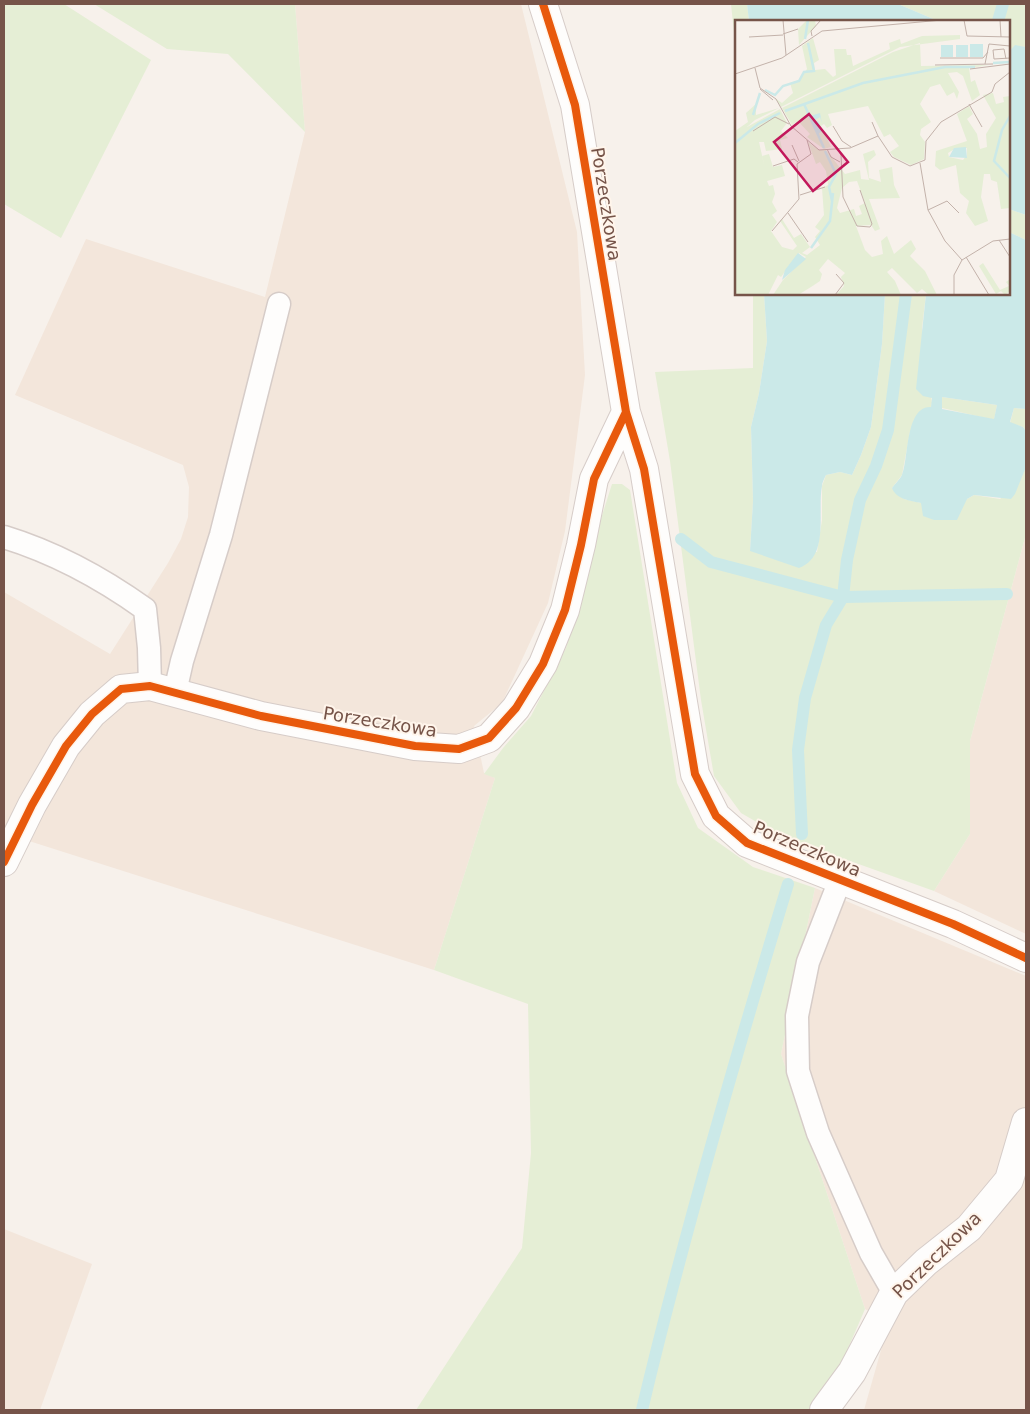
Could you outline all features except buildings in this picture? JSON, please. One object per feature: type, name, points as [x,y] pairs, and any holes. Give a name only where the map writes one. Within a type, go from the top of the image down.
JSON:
[{"type":"street","name":"Porzeczkowa","points":[[543,4],[575,105],[626,412],[644,469],[695,774],[716,816],[747,843],[953,924],[1026,958]]},
{"type":"street","name":"Porzeczkowa","points":[[4,862],[32,805],[66,746],[92,714],[122,689],[163,689],[262,716],[416,746],[459,749],[489,738],[516,708],[543,664],[565,610],[581,545],[594,479],[626,412]]},
{"type":"street","name":"Porzeczkowa","points":[[824,1410],[852,1372],[894,1293],[926,1262],[969,1228],[1009,1180],[1026,1122]]},
{"type":"lane","points":[[163,689],[182,661],[221,535],[279,304]]},
{"type":"lane","points":[[4,537],[27,544],[114,587],[145,609],[149,648],[163,689]]},
{"type":"lane","points":[[840,880],[808,962],[797,1016],[798,1071],[818,1133],[870,1253],[894,1293]]},
{"type":"shaded area","points":[[295,4],[521,4],[577,232],[585,375],[565,531],[548,603],[502,703],[474,726],[484,773],[495,778],[434,970],[29,841],[4,849],[4,592],[110,654],[168,563],[181,539],[188,517],[189,487],[183,465],[15,395],[86,239],[265,297],[305,132]]},
{"type":"shaded area","points":[[1026,534],[1026,934],[934,891],[970,834],[970,741]]},
{"type":"shaded area","points":[[815,888],[1026,976],[1026,1410],[864,1410],[889,1322],[865,1309],[781,1054]]},
{"type":"shaded area","points":[[4,1229],[92,1264],[40,1410],[4,1410]]},
{"type":"green space","points":[[4,4],[64,4],[151,60],[61,238],[4,204]]},
{"type":"green space","points":[[94,4],[295,4],[305,132],[228,54],[167,49]]},
{"type":"green space","points":[[731,4],[747,4],[749,20],[735,20],[735,42]]},
{"type":"green space","points":[[898,4],[1026,4],[1026,47],[1015,46],[1010,51],[1010,20],[936,20]]},
{"type":"green space","points":[[1010,209],[1026,215],[1026,240],[1010,232]]},
{"type":"green space","points":[[753,295],[764,295],[767,341],[759,393],[751,427],[753,501],[750,551],[817,552],[822,520],[822,486],[826,475],[840,472],[852,475],[871,427],[882,344],[885,295],[926,295],[922,328],[932,403],[931,407],[910,432],[902,475],[892,488],[904,499],[921,503],[967,499],[974,495],[1000,499],[1020,480],[1026,467],[1026,534],[970,741],[970,834],[934,891],[783,837],[741,813],[714,776],[701,700],[670,461],[655,372],[753,368]]},
{"type":"green space","points":[[942,397],[997,405],[994,420],[942,408]]},
{"type":"green space","points":[[1014,408],[1026,409],[1026,431],[1023,427],[1010,423]]},
{"type":"green space","points":[[612,484],[622,484],[630,490],[677,783],[698,828],[753,867],[815,888],[781,1054],[865,1309],[840,1367],[810,1410],[416,1410],[522,1248],[531,1153],[528,1004],[434,970],[495,778],[484,774],[503,748],[531,716],[566,648]]},
{"type":"water","points":[[747,4],[898,4],[936,20],[749,20]]},
{"type":"water","points":[[1015,45],[1026,47],[1026,215],[1010,209],[1010,51]]},
{"type":"water","points":[[1010,232],[1026,240],[1026,409],[1014,408],[1010,422],[1023,427],[1026,431],[1026,467],[1011,499],[974,495],[967,499],[957,520],[934,520],[923,516],[921,503],[900,497],[894,492],[892,488],[902,475],[912,424],[916,415],[923,409],[931,407],[932,398],[923,396],[916,389],[926,295],[1010,295]],"holes":[[[942,397],[997,405],[994,419],[942,409]]]},
{"type":"water","points":[[764,295],[885,295],[882,344],[871,427],[852,475],[840,472],[826,475],[822,485],[819,544],[809,562],[799,568],[750,551],[753,501],[751,427],[759,393],[767,341]]},
{"type":"waterway","points":[[998,20],[1003,4]]},
{"type":"waterway","points":[[802,834],[798,750],[805,698],[826,625],[843,597],[847,560],[860,500],[876,466],[888,430],[906,295]]},
{"type":"waterway","points":[[681,539],[711,562],[843,597],[1007,594]]},
{"type":"waterway","points":[[642,1410],[711,1146],[788,884]]},
{"type":"cycle path","points":[[543,4],[575,105],[626,412],[644,469],[695,774],[716,816],[747,843],[953,924],[1026,958]]},
{"type":"cycle path","points":[[4,862],[32,805],[66,746],[92,714],[121,689],[150,686],[261,716],[415,746],[459,749],[489,738],[516,708],[543,664],[565,610],[581,545],[594,479],[626,412]]}]
